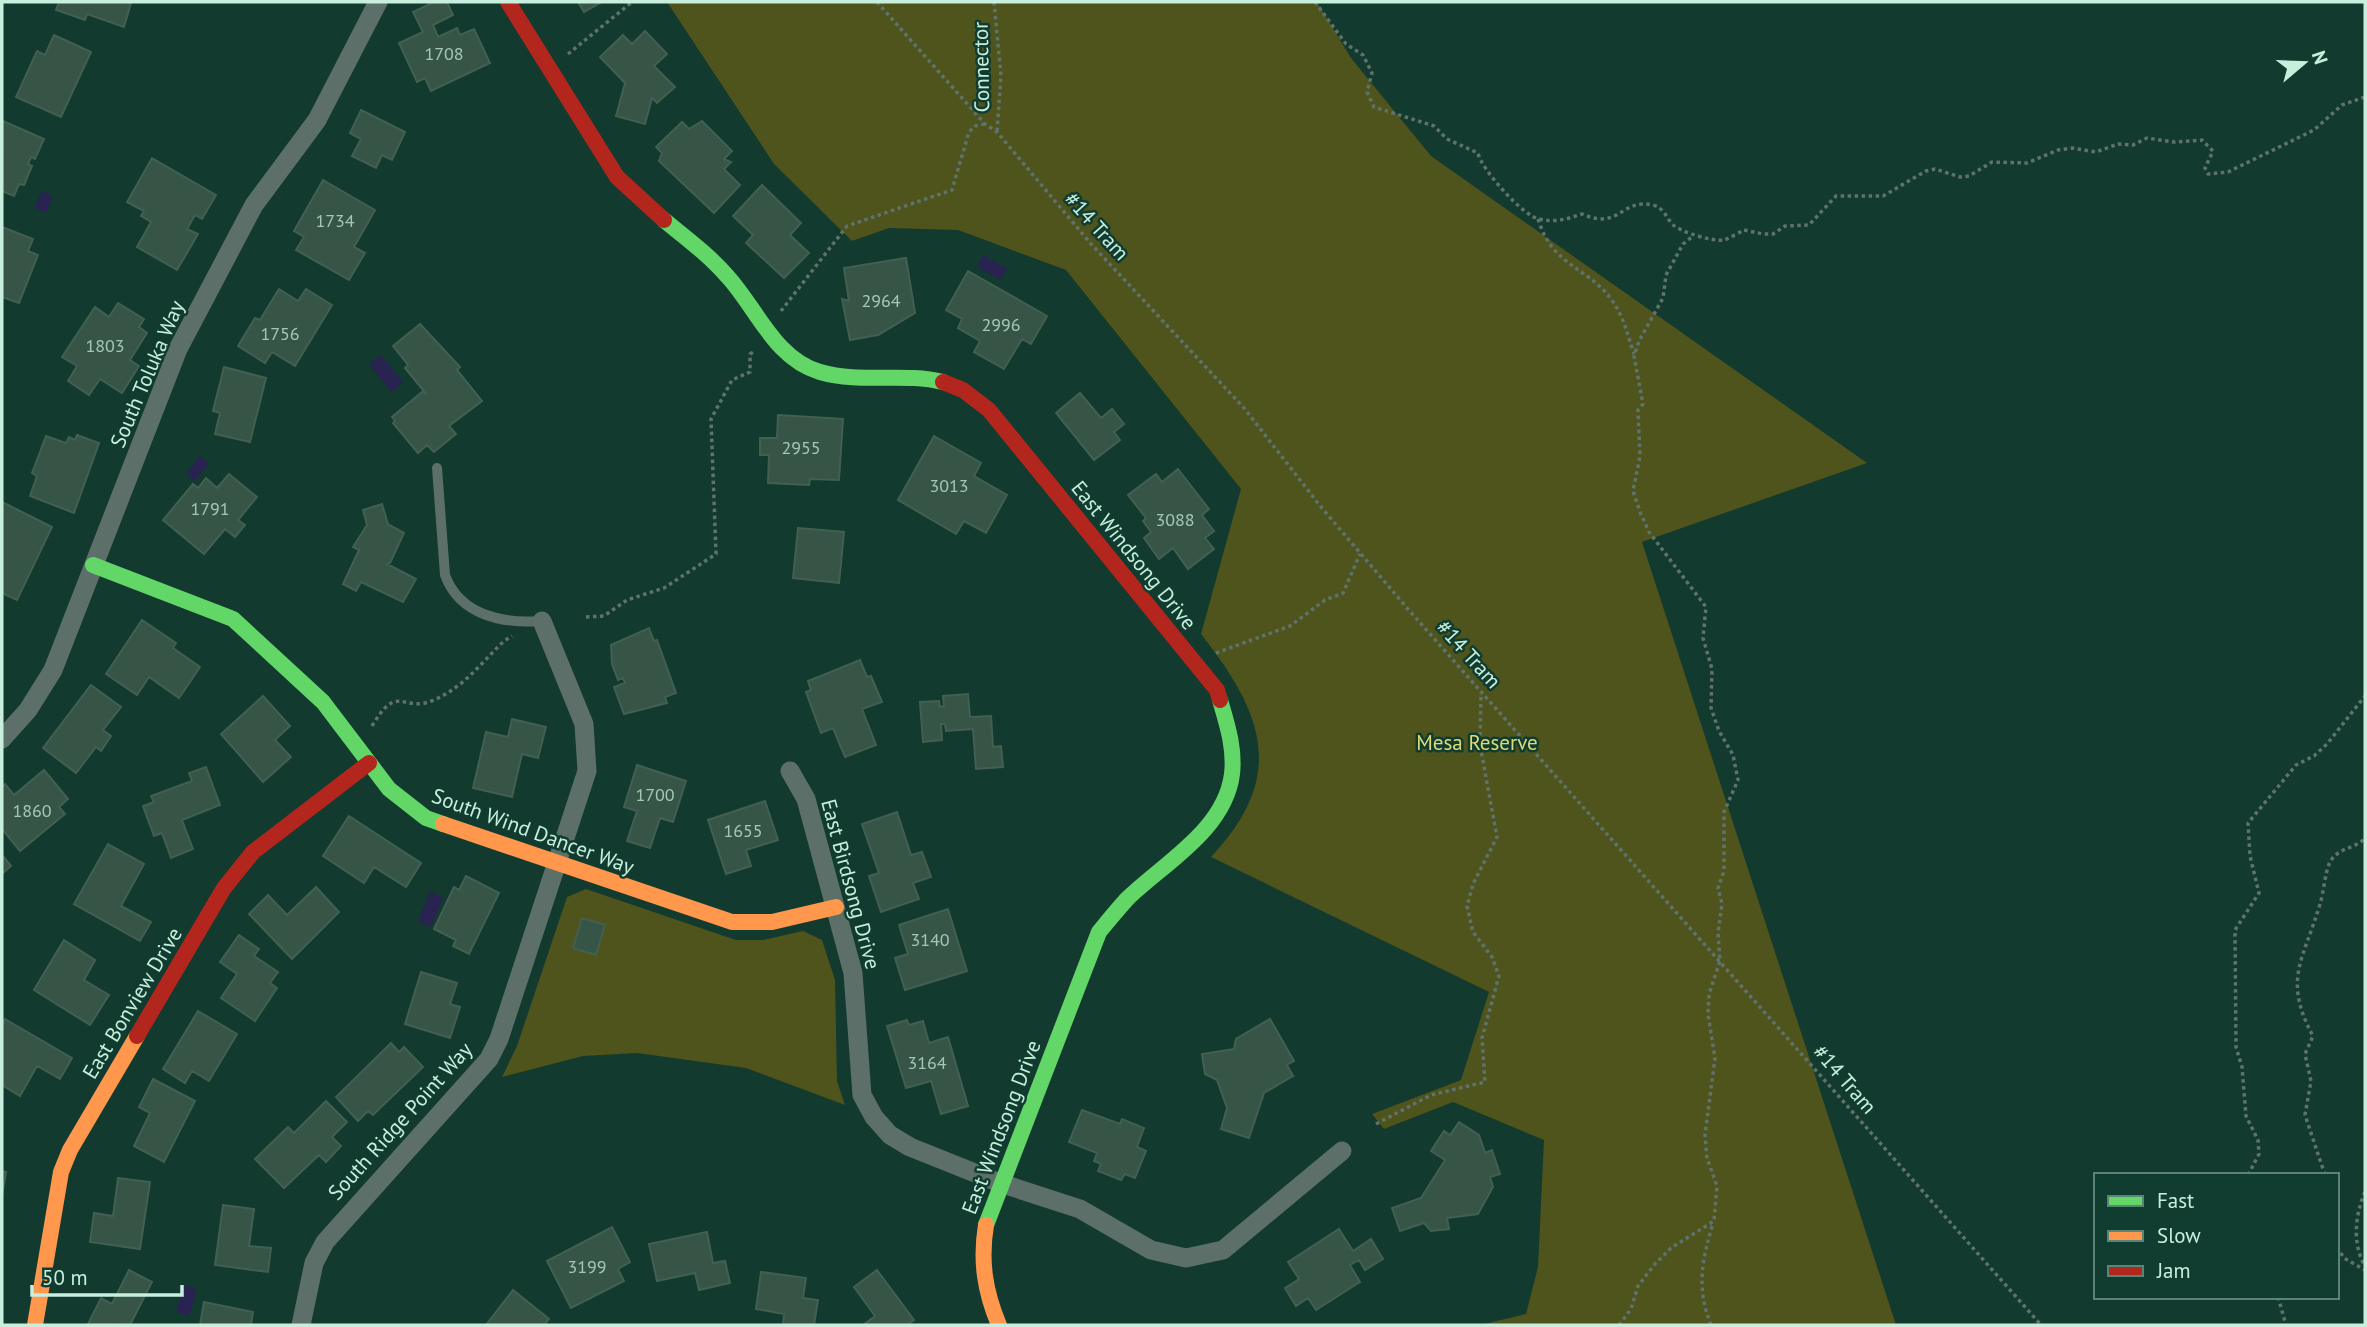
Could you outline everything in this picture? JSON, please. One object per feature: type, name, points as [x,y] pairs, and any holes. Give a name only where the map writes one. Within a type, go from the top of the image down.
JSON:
[{"type":"street","name":"South Toluka Way","points":[[2,739],[28,710],[53,670],[178,349],[254,205],[317,120],[378,2]]},
{"type":"street","name":"East Windsong Drive","points":[[508,2],[617,177],[634,196],[706,253],[729,278],[787,354],[818,371],[851,376],[931,378],[959,388],[989,410],[1217,690],[1229,720],[1235,750],[1232,779],[1222,809],[1198,836],[1115,911],[1099,932],[1000,1183],[984,1229],[981,1252],[982,1274],[990,1307],[999,1325]]},
{"type":"street","name":"South Wind Dancer Way","points":[[93,565],[233,619],[323,702],[389,789],[426,817],[732,922],[755,925],[778,922],[836,907]]},
{"type":"street","name":"South Ridge Point Way","points":[[301,1325],[314,1263],[325,1242],[489,1059],[499,1039],[582,793],[587,747],[584,724],[542,621]]},
{"type":"street","name":"East Bonview Drive","points":[[35,1325],[61,1172],[70,1150],[217,900],[253,852],[369,763]]},
{"type":"street","name":"East Birdsong Drive","points":[[790,771],[806,799],[853,973],[862,1095],[873,1118],[890,1135],[910,1147],[1000,1183],[1080,1209],[1151,1250],[1186,1258],[1223,1250],[1342,1151]]},
{"type":"lane","points":[[437,468],[445,575],[451,590],[483,615],[500,621],[542,621]]},
{"type":"path","points":[[563,57],[632,2]]},
{"type":"path","name":"#14 Tram","points":[[877,2],[985,124],[997,132],[1091,244],[1244,408],[1360,554],[2041,1325]]},
{"type":"path","name":"Connector","points":[[994,2],[1001,76],[997,132]]},
{"type":"path","points":[[1315,2],[1330,26],[1367,61],[1372,73],[1367,92],[1374,107],[1423,122],[1447,139],[1478,153],[1487,174],[1538,219],[1558,257],[1586,275],[1609,296],[1622,315],[1634,356],[1643,404],[1638,410],[1640,456],[1633,491],[1649,532],[1706,607],[1703,638],[1712,668],[1712,708],[1724,741],[1733,755],[1738,780],[1724,812],[1724,871],[1718,888],[1722,904],[1718,933],[1720,961],[1709,994],[1708,1014],[1716,1058],[1705,1135],[1707,1158],[1717,1186],[1714,1221],[1703,1259],[1702,1303],[1711,1325]]},
{"type":"path","points":[[1538,219],[1558,222],[1582,214],[1595,219],[1616,218],[1634,204],[1649,204],[1659,207],[1673,225],[1694,236],[1723,240],[1744,230],[1773,234],[1785,226],[1809,225],[1836,196],[1883,196],[1926,171],[1936,169],[1960,177],[1969,176],[1998,160],[2027,163],[2058,150],[2073,148],[2096,152],[2118,144],[2133,145],[2147,138],[2174,142],[2202,140],[2213,151],[2204,168],[2208,174],[2214,175],[2228,172],[2314,130],[2343,105],[2365,97]]},
{"type":"path","points":[[779,313],[847,226],[952,190],[970,132],[975,126],[985,124]]},
{"type":"path","points":[[1634,356],[1639,341],[1663,298],[1666,275],[1683,244],[1694,236]]},
{"type":"path","points":[[586,617],[604,617],[627,600],[664,588],[716,554],[711,419],[732,380],[750,372],[750,354],[760,348]]},
{"type":"path","points":[[1211,655],[1290,626],[1325,600],[1343,593],[1360,554]]},
{"type":"path","points":[[370,730],[384,706],[390,702],[433,701],[472,676],[504,641],[542,621]]},
{"type":"path","points":[[1376,1124],[1431,1095],[1485,1082],[1482,1038],[1499,976],[1492,957],[1473,932],[1467,906],[1473,884],[1497,837],[1480,745],[1481,691]]},
{"type":"path","points":[[2249,1173],[2259,1153],[2258,1140],[2246,1116],[2242,1067],[2236,1047],[2235,930],[2259,893],[2250,856],[2248,823],[2295,765],[2314,756],[2365,696]]},
{"type":"path","points":[[2324,1173],[2305,1115],[2311,1081],[2305,1054],[2314,1036],[2300,1012],[2295,972],[2308,948],[2308,935],[2324,891],[2329,863],[2338,852],[2365,838]]},
{"type":"path","points":[[2365,1192],[2357,1231],[2357,1251],[2365,1268]]},
{"type":"path","points":[[1619,1325],[1631,1309],[1638,1286],[1655,1264],[1671,1248],[1714,1221]]},
{"type":"path","points":[[2339,1250],[2344,1258],[2365,1268]]},
{"type":"path","points":[[2279,1299],[2286,1325]]},
{"type":"green space","name":"Mesa Reserve","points":[[667,2],[1317,2],[1351,58],[1431,156],[1867,463],[1642,542],[1896,1325],[1480,1325],[1526,1314],[1538,1267],[1544,1140],[1453,1102],[1384,1129],[1372,1114],[1461,1080],[1489,992],[1211,857],[1235,827],[1251,799],[1258,771],[1258,744],[1252,718],[1240,691],[1201,634],[1241,489],[1066,270],[958,230],[889,228],[852,241],[774,164]]},
{"type":"green space","points":[[586,889],[736,940],[763,940],[803,931],[822,940],[835,980],[837,1081],[845,1105],[746,1068],[637,1053],[583,1056],[502,1077],[517,1046],[567,897]]},
{"type":"shaded area","points":[[42,191],[53,196],[46,213],[34,208]]},
{"type":"shaded area","points":[[983,255],[1007,268],[1001,280],[977,267]]},
{"type":"shaded area","points":[[381,355],[403,382],[391,392],[369,364]]},
{"type":"shaded area","points":[[200,456],[209,463],[195,481],[186,474]]},
{"type":"shaded area","points":[[430,892],[443,898],[431,927],[418,921]]},
{"type":"shaded area","points":[[184,1285],[197,1289],[189,1316],[176,1312]]},
{"type":"building","points":[[59,2],[131,3],[124,27],[87,14],[85,20],[56,10]]},
{"type":"building","points":[[434,2],[447,2],[453,15],[433,25],[438,37],[457,28],[460,35],[474,29],[490,63],[431,91],[425,78],[417,82],[399,43],[423,32],[413,12]]},
{"type":"building","points":[[578,2],[602,2],[584,12]]},
{"type":"building","points":[[645,31],[667,54],[654,66],[675,87],[657,103],[652,98],[645,124],[616,116],[625,83],[600,57],[623,35],[632,44]]},
{"type":"building","points":[[54,35],[91,52],[61,117],[16,97],[37,51],[45,55]]},
{"type":"building","points":[[361,110],[405,132],[392,160],[382,155],[376,168],[352,156],[361,139],[350,133]]},
{"type":"building","points":[[3,121],[44,139],[35,159],[31,157],[28,164],[32,166],[24,185],[19,184],[14,196],[2,191]]},
{"type":"building","points":[[702,121],[732,151],[724,159],[731,162],[724,169],[740,185],[714,213],[659,161],[662,153],[656,147],[682,122],[689,129]]},
{"type":"building","points":[[152,158],[216,195],[202,219],[195,215],[187,229],[198,234],[177,270],[137,247],[151,222],[141,216],[144,211],[127,202]]},
{"type":"building","points":[[323,180],[375,210],[354,247],[365,253],[349,280],[296,250],[304,237],[294,231]]},
{"type":"building","points":[[762,185],[801,223],[790,235],[809,253],[784,278],[746,243],[753,235],[733,216]]},
{"type":"building","points":[[2,227],[33,239],[28,251],[38,255],[19,303],[2,297]]},
{"type":"building","points":[[906,258],[915,313],[878,335],[850,340],[842,299],[849,301],[844,268]]},
{"type":"building","points":[[968,271],[1047,316],[1031,344],[1022,339],[1004,369],[974,352],[980,341],[958,328],[962,319],[946,310]]},
{"type":"building","points":[[279,289],[298,301],[306,289],[332,305],[295,366],[272,352],[265,363],[238,346],[255,318],[260,320]]},
{"type":"building","points":[[118,303],[144,319],[139,327],[147,333],[130,360],[139,366],[122,393],[100,379],[89,395],[68,381],[77,366],[62,357],[95,307],[109,317]]},
{"type":"building","points":[[420,324],[460,367],[457,370],[482,401],[449,426],[456,434],[434,452],[427,445],[418,453],[393,423],[395,421],[392,417],[423,391],[427,395],[405,368],[408,365],[393,346]]},
{"type":"building","points":[[224,367],[266,378],[250,442],[215,434],[220,413],[213,411]]},
{"type":"building","points":[[1080,393],[1101,418],[1112,409],[1124,424],[1114,432],[1120,440],[1094,460],[1056,413]]},
{"type":"building","points":[[778,415],[843,419],[839,480],[810,479],[809,485],[768,483],[769,455],[760,455],[760,438],[777,438]]},
{"type":"building","points":[[77,435],[99,443],[74,513],[30,496],[37,476],[32,473],[46,436],[66,443],[69,437],[75,440]]},
{"type":"building","points":[[934,436],[981,463],[974,476],[1007,495],[986,533],[964,521],[956,534],[898,500]]},
{"type":"building","points":[[1178,469],[1209,509],[1202,515],[1214,531],[1205,538],[1214,549],[1188,569],[1173,548],[1159,559],[1144,538],[1151,532],[1143,521],[1146,518],[1128,495],[1156,474],[1162,482]]},
{"type":"building","points":[[229,474],[257,497],[238,520],[245,525],[235,537],[225,529],[204,554],[163,520],[193,484],[198,488],[206,478],[217,488]]},
{"type":"building","points":[[2,502],[52,527],[17,600],[2,593]]},
{"type":"building","points":[[382,504],[388,524],[404,533],[390,563],[387,564],[416,579],[403,602],[361,582],[356,591],[343,584],[359,550],[353,547],[367,525],[363,510]]},
{"type":"building","points":[[798,528],[844,532],[839,583],[793,578]]},
{"type":"building","points":[[142,620],[176,643],[173,648],[200,667],[179,698],[149,677],[137,695],[106,674]]},
{"type":"building","points":[[649,628],[654,641],[657,640],[676,693],[665,697],[667,703],[624,714],[614,687],[625,683],[623,678],[618,680],[612,664],[611,645]]},
{"type":"building","points":[[860,660],[867,677],[871,676],[882,702],[862,709],[876,745],[845,757],[833,728],[821,733],[806,692],[811,690],[808,681]]},
{"type":"building","points":[[91,685],[121,707],[103,730],[111,736],[101,751],[96,747],[76,773],[43,748]]},
{"type":"building","points":[[968,694],[970,717],[991,716],[993,747],[1001,746],[1003,767],[976,769],[973,729],[946,731],[945,724],[941,724],[942,740],[923,742],[920,702],[939,701],[940,707],[944,706],[943,696]]},
{"type":"building","points":[[263,696],[290,726],[275,740],[291,757],[263,782],[221,734]]},
{"type":"building","points":[[512,719],[546,727],[538,758],[522,754],[512,797],[473,788],[486,732],[508,737]]},
{"type":"building","points":[[637,765],[686,781],[673,822],[660,818],[650,848],[627,841],[637,811],[624,807]]},
{"type":"building","points":[[206,767],[220,805],[182,820],[193,849],[171,858],[162,833],[154,836],[143,806],[154,802],[151,796],[192,781],[189,773]]},
{"type":"building","points":[[44,770],[68,799],[59,807],[65,814],[20,851],[2,829],[2,787],[5,784],[14,795]]},
{"type":"building","points":[[765,801],[778,840],[746,850],[751,866],[726,874],[708,820]]},
{"type":"building","points":[[897,812],[911,855],[922,852],[931,877],[913,883],[919,899],[881,912],[869,876],[879,873],[862,824]]},
{"type":"building","points":[[349,816],[421,863],[406,887],[374,867],[364,883],[323,856]]},
{"type":"building","points":[[108,844],[144,864],[121,906],[151,922],[140,941],[74,904]]},
{"type":"building","points":[[2,855],[11,866],[2,874]]},
{"type":"building","points":[[466,876],[499,893],[469,954],[453,946],[456,940],[434,929],[454,887],[459,890]]},
{"type":"building","points":[[316,887],[339,912],[292,959],[249,914],[268,895],[287,915]]},
{"type":"building","points":[[948,909],[967,971],[905,990],[895,958],[908,954],[899,925]]},
{"type":"building","points":[[582,918],[605,925],[596,955],[573,948]]},
{"type":"building","points":[[239,935],[259,949],[254,956],[278,972],[270,983],[277,988],[255,1021],[221,998],[237,974],[220,962]]},
{"type":"building","points":[[64,940],[95,960],[84,980],[109,995],[90,1025],[34,990]]},
{"type":"building","points":[[421,972],[457,983],[450,1004],[460,1007],[450,1038],[405,1024]]},
{"type":"building","points":[[198,1011],[237,1034],[209,1081],[192,1071],[185,1083],[163,1069]]},
{"type":"building","points":[[5,1019],[72,1058],[60,1079],[37,1066],[20,1096],[2,1085],[2,1025]]},
{"type":"building","points":[[1270,1019],[1294,1061],[1287,1065],[1293,1076],[1264,1093],[1249,1138],[1221,1129],[1227,1108],[1217,1080],[1205,1074],[1202,1054],[1234,1049],[1236,1039]]},
{"type":"building","points":[[907,1020],[909,1025],[923,1021],[929,1043],[948,1037],[968,1106],[941,1114],[931,1081],[906,1088],[887,1026]]},
{"type":"building","points":[[391,1043],[399,1052],[404,1047],[423,1067],[373,1115],[368,1111],[358,1121],[336,1097]]},
{"type":"building","points":[[153,1079],[195,1101],[164,1162],[134,1146],[150,1113],[139,1107]]},
{"type":"building","points":[[326,1101],[347,1122],[332,1137],[341,1146],[326,1162],[319,1155],[284,1188],[255,1159],[288,1127],[294,1133]]},
{"type":"building","points":[[1082,1110],[1120,1124],[1122,1119],[1144,1128],[1137,1147],[1146,1151],[1135,1178],[1125,1174],[1121,1180],[1098,1171],[1101,1164],[1094,1161],[1097,1153],[1069,1142]]},
{"type":"building","points":[[1459,1122],[1479,1135],[1485,1153],[1492,1150],[1500,1174],[1490,1177],[1493,1187],[1478,1214],[1447,1218],[1449,1229],[1431,1231],[1424,1223],[1400,1231],[1392,1208],[1421,1198],[1445,1160],[1431,1151],[1444,1131],[1450,1135]]},
{"type":"building","points":[[2,1171],[6,1172],[2,1196]]},
{"type":"building","points":[[118,1178],[150,1182],[140,1249],[90,1242],[94,1213],[113,1216]]},
{"type":"building","points":[[223,1205],[254,1209],[249,1246],[271,1248],[268,1272],[215,1265]]},
{"type":"building","points":[[612,1227],[630,1262],[618,1269],[624,1281],[571,1308],[547,1261]]},
{"type":"building","points":[[1339,1229],[1353,1251],[1371,1239],[1383,1259],[1365,1270],[1359,1260],[1350,1265],[1360,1282],[1316,1310],[1308,1298],[1296,1306],[1285,1288],[1299,1279],[1288,1262]]},
{"type":"building","points":[[707,1232],[713,1263],[725,1261],[730,1283],[699,1290],[695,1273],[657,1281],[649,1244]]},
{"type":"building","points":[[129,1270],[152,1282],[130,1325],[88,1324],[101,1298],[112,1304]]},
{"type":"building","points":[[877,1270],[914,1320],[907,1325],[863,1325],[875,1316],[854,1287]]},
{"type":"building","points":[[761,1272],[806,1278],[803,1298],[818,1300],[814,1325],[783,1325],[784,1314],[756,1309]]},
{"type":"building","points":[[513,1290],[549,1319],[544,1325],[486,1325]]},
{"type":"building","points":[[204,1302],[253,1312],[251,1325],[200,1325]]},
{"type":"traffic: fast","points":[[664,220],[721,269],[779,345],[804,365],[820,372],[851,377],[913,378],[943,382]]},
{"type":"traffic: fast","points":[[93,565],[233,619],[323,702],[389,789],[426,818],[443,824]]},
{"type":"traffic: fast","points":[[986,1225],[1099,932],[1127,899],[1205,829],[1227,794],[1232,774],[1232,755],[1220,700]]},
{"type":"traffic: slow","points":[[443,824],[732,922],[772,922],[836,907]]},
{"type":"traffic: slow","points":[[35,1325],[61,1172],[70,1150],[137,1036]]},
{"type":"traffic: slow","points":[[986,1225],[985,1276],[999,1325]]},
{"type":"traffic: jam","points":[[508,2],[617,177],[664,220]]},
{"type":"traffic: jam","points":[[943,382],[963,390],[989,410],[1217,690],[1220,700]]},
{"type":"traffic: jam","points":[[137,1036],[224,888],[253,852],[369,763]]}]
